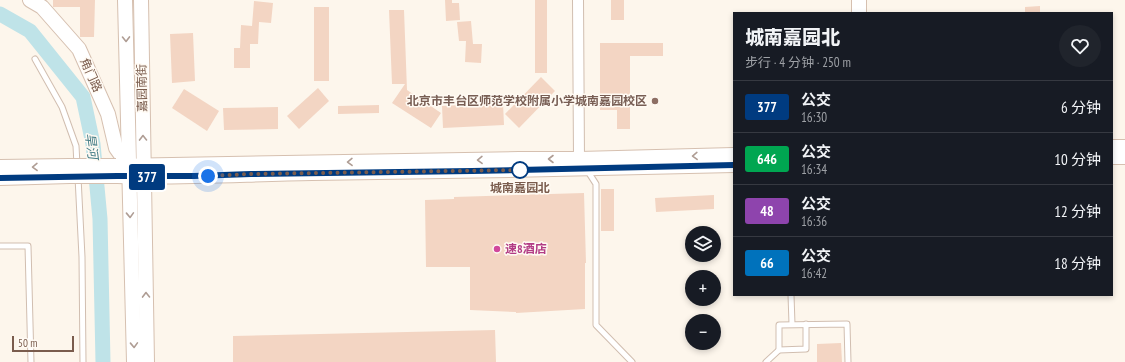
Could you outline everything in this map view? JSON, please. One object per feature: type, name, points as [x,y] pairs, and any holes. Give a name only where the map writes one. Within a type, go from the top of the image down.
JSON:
[{"type":"main road","name":"角门路","points":[[30,0],[42,7],[79,49],[108,114],[123,171]]},
{"type":"main road","name":"嘉园南街","points":[[123,171],[125,0]]},
{"type":"main road","name":"嘉园南街","points":[[141,0],[143,171]]},
{"type":"main road","points":[[859,0],[859,12]]},
{"type":"main road","points":[[1113,147],[1125,147]]},
{"type":"main road","points":[[582,164],[733,155]]},
{"type":"main road","points":[[1113,158],[1125,157]]},
{"type":"main road","points":[[0,168],[70,171],[143,171],[582,164],[733,165]]},
{"type":"main road","points":[[0,178],[70,171]]},
{"type":"main road","points":[[123,171],[134,362]]},
{"type":"main road","points":[[143,171],[147,362]]},
{"type":"street","points":[[578,0],[582,164]]},
{"type":"lane","points":[[35,59],[62,107],[76,146],[82,257],[83,362]]},
{"type":"lane","points":[[582,164],[596,184],[596,325],[632,362]]},
{"type":"lane","points":[[0,246],[28,246],[31,362]]},
{"type":"lane","points":[[791,296],[792,324]]},
{"type":"lane","points":[[766,362],[779,350],[806,349],[806,324]]},
{"type":"lane","points":[[779,350],[779,325],[847,324],[848,362]]},
{"type":"building","points":[[53,0],[95,0],[94,37],[80,37],[80,7],[53,7]]},
{"type":"building","points":[[445,0],[452,0],[452,3],[459,3],[460,20],[446,21]]},
{"type":"building","points":[[535,0],[547,0],[547,73],[535,73]]},
{"type":"building","points":[[611,0],[624,0],[624,20],[611,20]]},
{"type":"building","points":[[254,1],[273,3],[271,23],[259,22],[258,44],[250,44],[250,68],[234,68],[234,48],[240,48],[241,25],[252,26]]},
{"type":"building","points":[[1040,6],[1040,12],[1025,12],[1025,7]]},
{"type":"building","points":[[314,7],[329,7],[329,81],[314,81]]},
{"type":"building","points":[[389,10],[404,10],[407,90],[441,113],[431,128],[392,103],[405,84],[392,84]]},
{"type":"building","points":[[471,21],[473,44],[482,44],[481,63],[465,62],[466,41],[459,41],[457,22]]},
{"type":"building","points":[[193,33],[195,81],[172,83],[170,34]]},
{"type":"building","points":[[600,43],[663,43],[663,56],[630,56],[630,129],[617,129],[617,110],[600,110]]},
{"type":"building","points":[[541,77],[555,91],[519,128],[505,114]]},
{"type":"building","points":[[318,88],[329,101],[299,129],[287,116]]},
{"type":"building","points":[[184,89],[219,111],[207,131],[172,108]]},
{"type":"building","points":[[503,103],[504,125],[443,128],[442,106]]},
{"type":"building","points":[[379,105],[379,113],[338,114],[338,106]]},
{"type":"building","points":[[278,107],[278,129],[224,130],[223,108]]},
{"type":"building","points":[[601,189],[614,189],[614,231],[601,231]]},
{"type":"building","points":[[584,193],[586,263],[585,309],[516,313],[470,310],[470,267],[426,267],[425,200],[454,199],[454,197]]},
{"type":"building","points":[[714,195],[714,209],[656,212],[655,198]]},
{"type":"building","points":[[495,330],[496,362],[233,362],[233,336]]},
{"type":"building","points":[[841,343],[842,362],[817,362],[817,344]]},
{"type":"waterway","name":"旱河","points":[[0,14],[30,31],[83,97],[93,144],[100,219],[103,362]]},
{"type":"bus line","name":"377","points":[[0,178],[70,176],[143,177],[733,165]]},
{"type":"place","name":"北京市丰台区师范学校附属小学城南嘉园校区","points":[[655,101]]},
{"type":"place","name":"城南嘉园北","points":[[520,170]]},
{"type":"place","name":"速8酒店","points":[[497,249]]},
{"type":"route","points":[[208,176],[520,170]]}]
